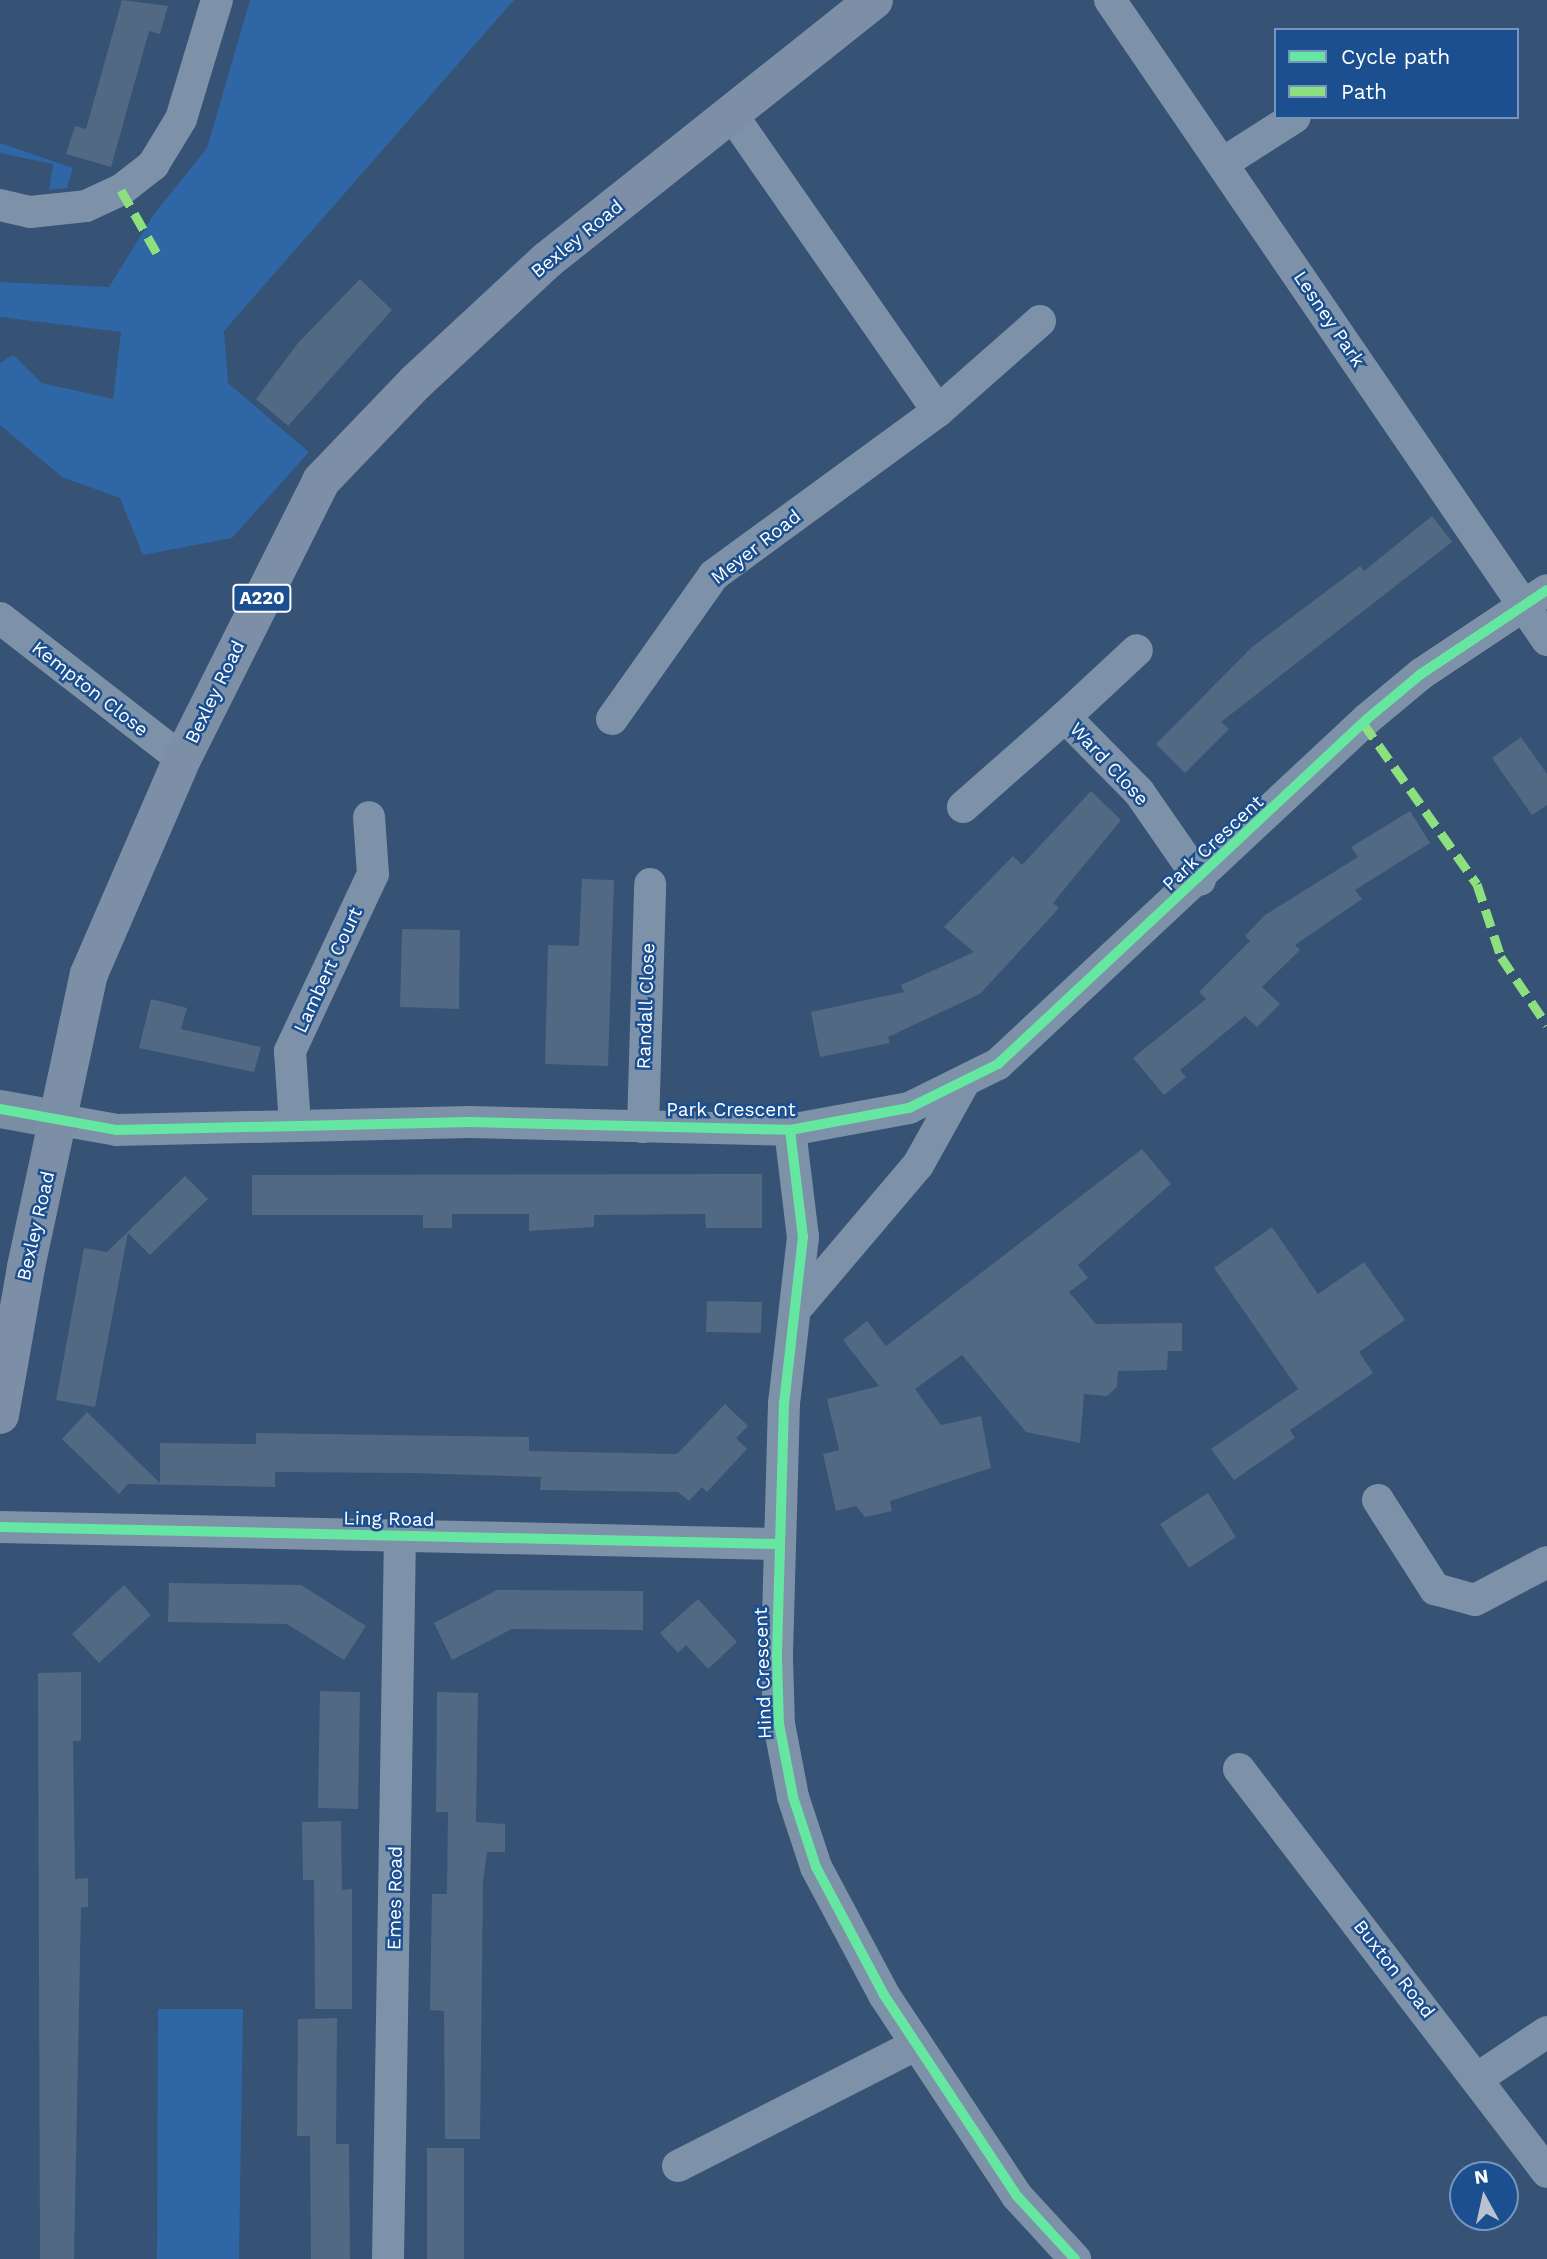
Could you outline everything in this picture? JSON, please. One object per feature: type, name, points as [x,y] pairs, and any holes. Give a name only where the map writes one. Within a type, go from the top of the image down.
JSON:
[{"type":"main road","name":"Bexley Road","points":[[0,1415],[26,1267],[61,1120],[66,1070],[89,974],[181,759],[321,481],[416,382],[546,261],[874,0]]},
{"type":"street","points":[[0,205],[30,212],[86,206],[115,194],[153,164],[181,119],[217,0]]},
{"type":"street","name":"Lesney Park","points":[[1110,0],[1223,163],[1535,597],[1547,640]]},
{"type":"street","points":[[730,112],[938,411]]},
{"type":"street","points":[[1223,163],[1291,119]]},
{"type":"street","name":"Meyer Road","points":[[612,719],[714,575],[938,411],[1040,321]]},
{"type":"street","name":"Park Crescent","points":[[61,1120],[117,1130],[295,1125],[790,1130],[909,1108],[963,1084],[998,1064],[1200,880],[1367,719],[1421,674],[1535,597]]},
{"type":"street","name":"Kempton Close","points":[[0,618],[181,759]]},
{"type":"street","name":"Ward Close","points":[[963,807],[1137,650]]},
{"type":"street","name":"Ward Close","points":[[1065,717],[1139,792],[1200,880]]},
{"type":"street","name":"Lambert Court","points":[[295,1125],[290,1051],[373,874],[369,817]]},
{"type":"street","name":"Randall Close","points":[[643,1127],[650,884]]},
{"type":"street","points":[[800,1304],[918,1165],[963,1084]]},
{"type":"street","points":[[0,1110],[61,1120]]},
{"type":"street","name":"Hind Crescent","points":[[790,1130],[803,1237],[800,1304],[784,1403],[778,1544],[779,1724],[793,1797],[816,1867],[915,2045],[1017,2196],[1075,2259]]},
{"type":"street","points":[[1378,1500],[1435,1589],[1475,1600],[1547,1562]]},
{"type":"street","name":"Ling Road","points":[[0,1527],[778,1544]]},
{"type":"street","name":"Emes Road","points":[[388,2259],[400,1537]]},
{"type":"street","name":"Buxton Road","points":[[1239,1769],[1478,2078],[1547,2172]]},
{"type":"street","points":[[1478,2078],[1547,2032]]},
{"type":"street","points":[[678,2166],[915,2045]]},
{"type":"shaded area","points":[[250,0],[514,0],[224,331],[228,383],[309,452],[232,538],[143,555],[120,498],[62,477],[0,425],[0,363],[13,355],[42,383],[113,399],[121,332],[0,317],[0,282],[109,287],[154,214],[207,148]]},
{"type":"shaded area","points":[[0,143],[73,168],[67,188],[49,190],[53,164],[0,153]]},
{"type":"shaded area","points":[[158,2009],[243,2009],[239,2259],[157,2259]]},
{"type":"building","points":[[122,0],[168,6],[160,34],[149,31],[111,167],[66,154],[75,126],[86,129]]},
{"type":"building","points":[[360,279],[392,310],[288,426],[256,399],[298,343]]},
{"type":"building","points":[[1432,516],[1452,542],[1221,722],[1229,729],[1185,773],[1156,744],[1252,647],[1360,566],[1364,571]]},
{"type":"building","points":[[1521,737],[1547,774],[1547,805],[1532,815],[1492,758]]},
{"type":"building","points":[[1091,791],[1121,820],[1053,903],[1059,908],[980,994],[888,1037],[890,1043],[820,1057],[811,1012],[904,992],[901,985],[974,952],[944,927],[1013,856],[1022,865]]},
{"type":"building","points":[[1410,811],[1430,843],[1355,890],[1362,899],[1295,945],[1300,950],[1262,987],[1280,1004],[1257,1027],[1245,1016],[1180,1070],[1186,1077],[1164,1095],[1133,1058],[1206,999],[1199,992],[1250,941],[1245,936],[1265,915],[1358,857],[1351,847]]},
{"type":"building","points":[[582,879],[614,880],[608,1066],[545,1064],[548,945],[579,946]]},
{"type":"building","points":[[402,929],[460,930],[459,1009],[400,1007]]},
{"type":"building","points":[[151,999],[187,1008],[181,1029],[261,1047],[254,1072],[139,1048]]},
{"type":"building","points":[[1142,1149],[1171,1184],[1078,1265],[1088,1278],[1069,1292],[1096,1324],[1182,1323],[1182,1351],[1168,1351],[1167,1370],[1118,1371],[1117,1387],[1107,1396],[1084,1394],[1080,1443],[1026,1432],[962,1355],[915,1389],[941,1425],[981,1416],[991,1468],[890,1501],[892,1511],[865,1517],[856,1506],[836,1511],[823,1454],[839,1450],[827,1399],[879,1386],[843,1340],[867,1321],[886,1346]]},
{"type":"building","points":[[762,1174],[762,1228],[706,1228],[705,1214],[594,1215],[594,1227],[529,1231],[529,1214],[452,1214],[452,1228],[423,1228],[423,1215],[252,1215],[252,1175]]},
{"type":"building","points":[[185,1176],[208,1199],[150,1255],[128,1233],[95,1407],[56,1400],[84,1248],[107,1252]]},
{"type":"building","points":[[1272,1227],[1318,1294],[1364,1262],[1405,1320],[1359,1352],[1373,1373],[1290,1430],[1295,1438],[1234,1480],[1211,1449],[1298,1389],[1214,1268]]},
{"type":"building","points":[[707,1301],[762,1302],[761,1333],[706,1332]]},
{"type":"building","points":[[725,1404],[748,1426],[736,1438],[747,1449],[707,1492],[702,1487],[689,1501],[678,1492],[540,1490],[541,1477],[413,1473],[275,1472],[275,1487],[128,1484],[119,1494],[62,1439],[87,1412],[160,1483],[160,1443],[256,1444],[256,1433],[529,1437],[529,1451],[677,1454]]},
{"type":"building","points":[[1208,1493],[1236,1537],[1189,1568],[1160,1524]]},
{"type":"building","points":[[169,1583],[301,1585],[366,1626],[344,1660],[287,1624],[168,1622]]},
{"type":"building","points":[[124,1585],[151,1615],[99,1663],[72,1634]]},
{"type":"building","points":[[497,1590],[643,1591],[643,1630],[512,1629],[452,1660],[434,1623]]},
{"type":"building","points":[[698,1599],[737,1642],[708,1669],[686,1645],[678,1653],[660,1633]]},
{"type":"building","points":[[81,1672],[81,1741],[73,1741],[75,1879],[88,1878],[88,1907],[81,1907],[74,2259],[40,2259],[38,1673]]},
{"type":"building","points":[[320,1691],[360,1692],[358,1809],[318,1808]]},
{"type":"building","points":[[437,1692],[478,1693],[476,1822],[505,1824],[505,1852],[487,1852],[483,1881],[480,2139],[445,2139],[444,2011],[430,2010],[432,1894],[447,1894],[448,1812],[436,1812]]},
{"type":"building","points":[[341,1821],[342,1890],[352,1889],[352,2009],[315,2009],[314,1880],[303,1880],[302,1822]]},
{"type":"building","points":[[337,2018],[336,2144],[349,2144],[350,2259],[311,2259],[310,2136],[297,2136],[298,2019]]},
{"type":"building","points":[[427,2148],[464,2148],[464,2259],[427,2259]]},
{"type":"marked path","points":[[121,190],[159,257]]},
{"type":"marked path","points":[[1363,723],[1477,884],[1501,957],[1547,1025]]},
{"type":"cycle path","points":[[0,1109],[117,1130],[470,1122],[790,1130],[909,1108],[998,1064],[1367,719],[1421,674],[1547,590]]},
{"type":"cycle path","points":[[790,1130],[803,1237],[784,1403],[777,1658],[779,1724],[793,1797],[816,1867],[884,1995],[1017,2196],[1075,2259]]},
{"type":"cycle path","points":[[0,1527],[778,1544]]}]
